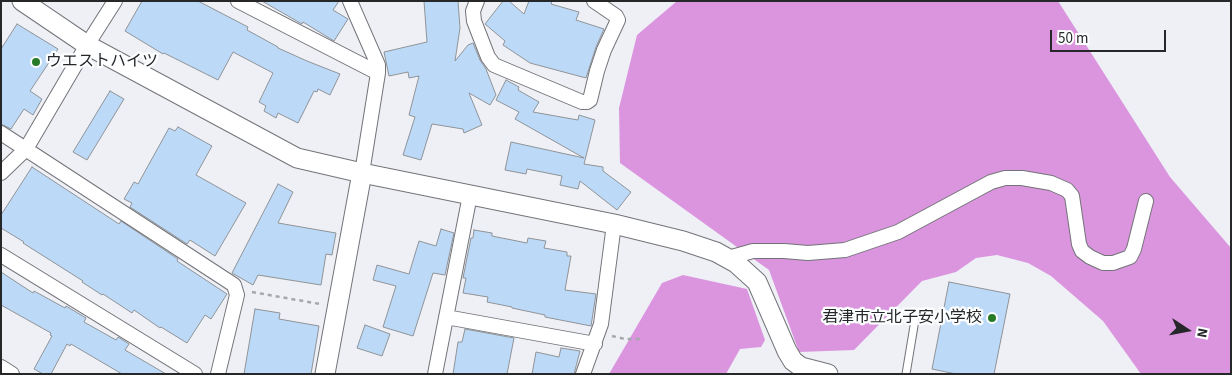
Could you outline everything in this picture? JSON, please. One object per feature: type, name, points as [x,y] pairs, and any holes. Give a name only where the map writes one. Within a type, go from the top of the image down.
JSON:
[{"type":"street","points":[[22,1],[87,45],[297,158],[614,224],[708,248],[736,263],[756,282],[793,361],[801,367],[828,374]]},
{"type":"street","points":[[1,173],[26,149],[115,1]]},
{"type":"street","points":[[238,1],[378,74]]},
{"type":"street","points":[[325,374],[378,74],[378,65],[350,1]]},
{"type":"street","points":[[477,1],[473,11],[474,21],[488,57],[494,65],[582,102],[587,102],[590,100],[604,50],[618,20],[616,16],[594,1]]},
{"type":"street","points":[[1,133],[234,285],[237,295],[218,374]]},
{"type":"street","points":[[728,258],[753,252],[845,250],[898,232],[991,182],[1005,178],[1022,178],[1051,183],[1067,190],[1072,196],[1079,244],[1082,251],[1103,263],[1113,263],[1130,257],[1134,249],[1146,201]]},
{"type":"street","points":[[435,374],[470,195]]},
{"type":"street","points":[[583,374],[601,324],[614,224]]},
{"type":"street","points":[[1,255],[195,374]]},
{"type":"street","points":[[446,317],[596,339]]},
{"type":"street","points":[[1,367],[12,374]]},
{"type":"lane","points":[[906,374],[915,320]]},
{"type":"path","points":[[235,289],[323,305]]},
{"type":"path","points":[[596,339],[641,339]]},
{"type":"shaded area","points":[[677,1],[1058,1],[1170,177],[1231,248],[1231,374],[1141,374],[1103,321],[1051,276],[1028,263],[997,255],[976,258],[956,272],[922,281],[854,350],[799,352],[769,270],[620,163],[619,108],[637,35]]},
{"type":"shaded area","points":[[683,275],[747,289],[765,340],[761,347],[740,349],[726,374],[609,374],[662,283]]},
{"type":"building","points":[[142,1],[198,1],[248,27],[247,30],[278,48],[340,74],[330,95],[318,89],[317,92],[314,91],[298,123],[278,113],[276,118],[264,111],[266,106],[259,102],[273,73],[233,52],[218,80],[163,54],[125,31]]},
{"type":"building","points":[[262,1],[339,1],[333,10],[348,19],[334,41],[303,22],[302,24]]},
{"type":"building","points":[[424,1],[458,1],[460,28],[455,61],[468,45],[473,43],[496,95],[490,105],[469,93],[482,125],[464,133],[463,129],[432,124],[421,160],[403,155],[415,117],[409,115],[419,76],[409,78],[408,72],[389,76],[384,52],[427,42]]},
{"type":"building","points":[[503,1],[509,1],[524,14],[529,1],[552,1],[551,4],[579,12],[576,20],[604,29],[586,78],[530,63],[503,45],[505,41],[485,24]]},
{"type":"building","points":[[17,24],[58,49],[30,91],[42,99],[33,115],[24,109],[11,129],[1,124],[1,49]]},
{"type":"building","points":[[506,80],[519,87],[518,90],[539,102],[533,112],[578,120],[579,115],[595,120],[584,164],[603,167],[603,171],[631,192],[617,210],[580,181],[578,189],[560,185],[562,176],[527,169],[526,174],[505,170],[511,142],[584,158],[515,119],[519,112],[496,100]]},
{"type":"building","points":[[110,91],[124,99],[87,160],[73,152]]},
{"type":"building","points":[[178,127],[212,146],[196,175],[246,203],[215,256],[190,240],[187,244],[130,207],[132,203],[124,199],[134,182],[138,184],[169,128],[175,131]]},
{"type":"building","points":[[32,167],[119,224],[121,221],[227,294],[211,319],[205,315],[187,343],[160,328],[134,310],[132,313],[102,295],[1,228],[1,215]]},
{"type":"building","points":[[278,184],[293,192],[278,223],[336,233],[332,255],[326,254],[321,285],[258,275],[253,285],[232,273]]},
{"type":"building","points":[[441,229],[454,233],[445,275],[433,273],[413,336],[383,327],[396,286],[373,280],[377,265],[409,274],[419,241],[436,246]]},
{"type":"building","points":[[474,230],[492,233],[492,236],[527,243],[528,238],[546,241],[544,248],[567,252],[567,256],[571,256],[565,290],[596,294],[591,326],[545,317],[545,315],[487,302],[488,297],[463,293],[466,278],[463,278]]},
{"type":"building","points":[[1,272],[33,293],[34,291],[65,308],[66,306],[86,318],[84,322],[116,340],[118,337],[129,344],[125,350],[166,374],[122,374],[71,344],[70,346],[67,344],[51,374],[43,374],[34,369],[52,336],[50,335],[51,333],[1,305]]},
{"type":"building","points":[[949,282],[1010,294],[994,374],[956,374],[932,369]]},
{"type":"building","points":[[255,309],[280,313],[279,319],[319,326],[311,374],[244,374]]},
{"type":"building","points":[[365,325],[390,334],[382,356],[357,348]]},
{"type":"building","points":[[465,329],[514,338],[507,374],[453,374],[458,342],[462,342]]},
{"type":"building","points":[[561,348],[580,351],[574,374],[532,374],[536,352],[559,357]]},
{"type":"place","name":"ウエストハイツ","points":[[36,62]]},
{"type":"place","name":"君津市立北子安小学校","points":[[992,318]]}]
